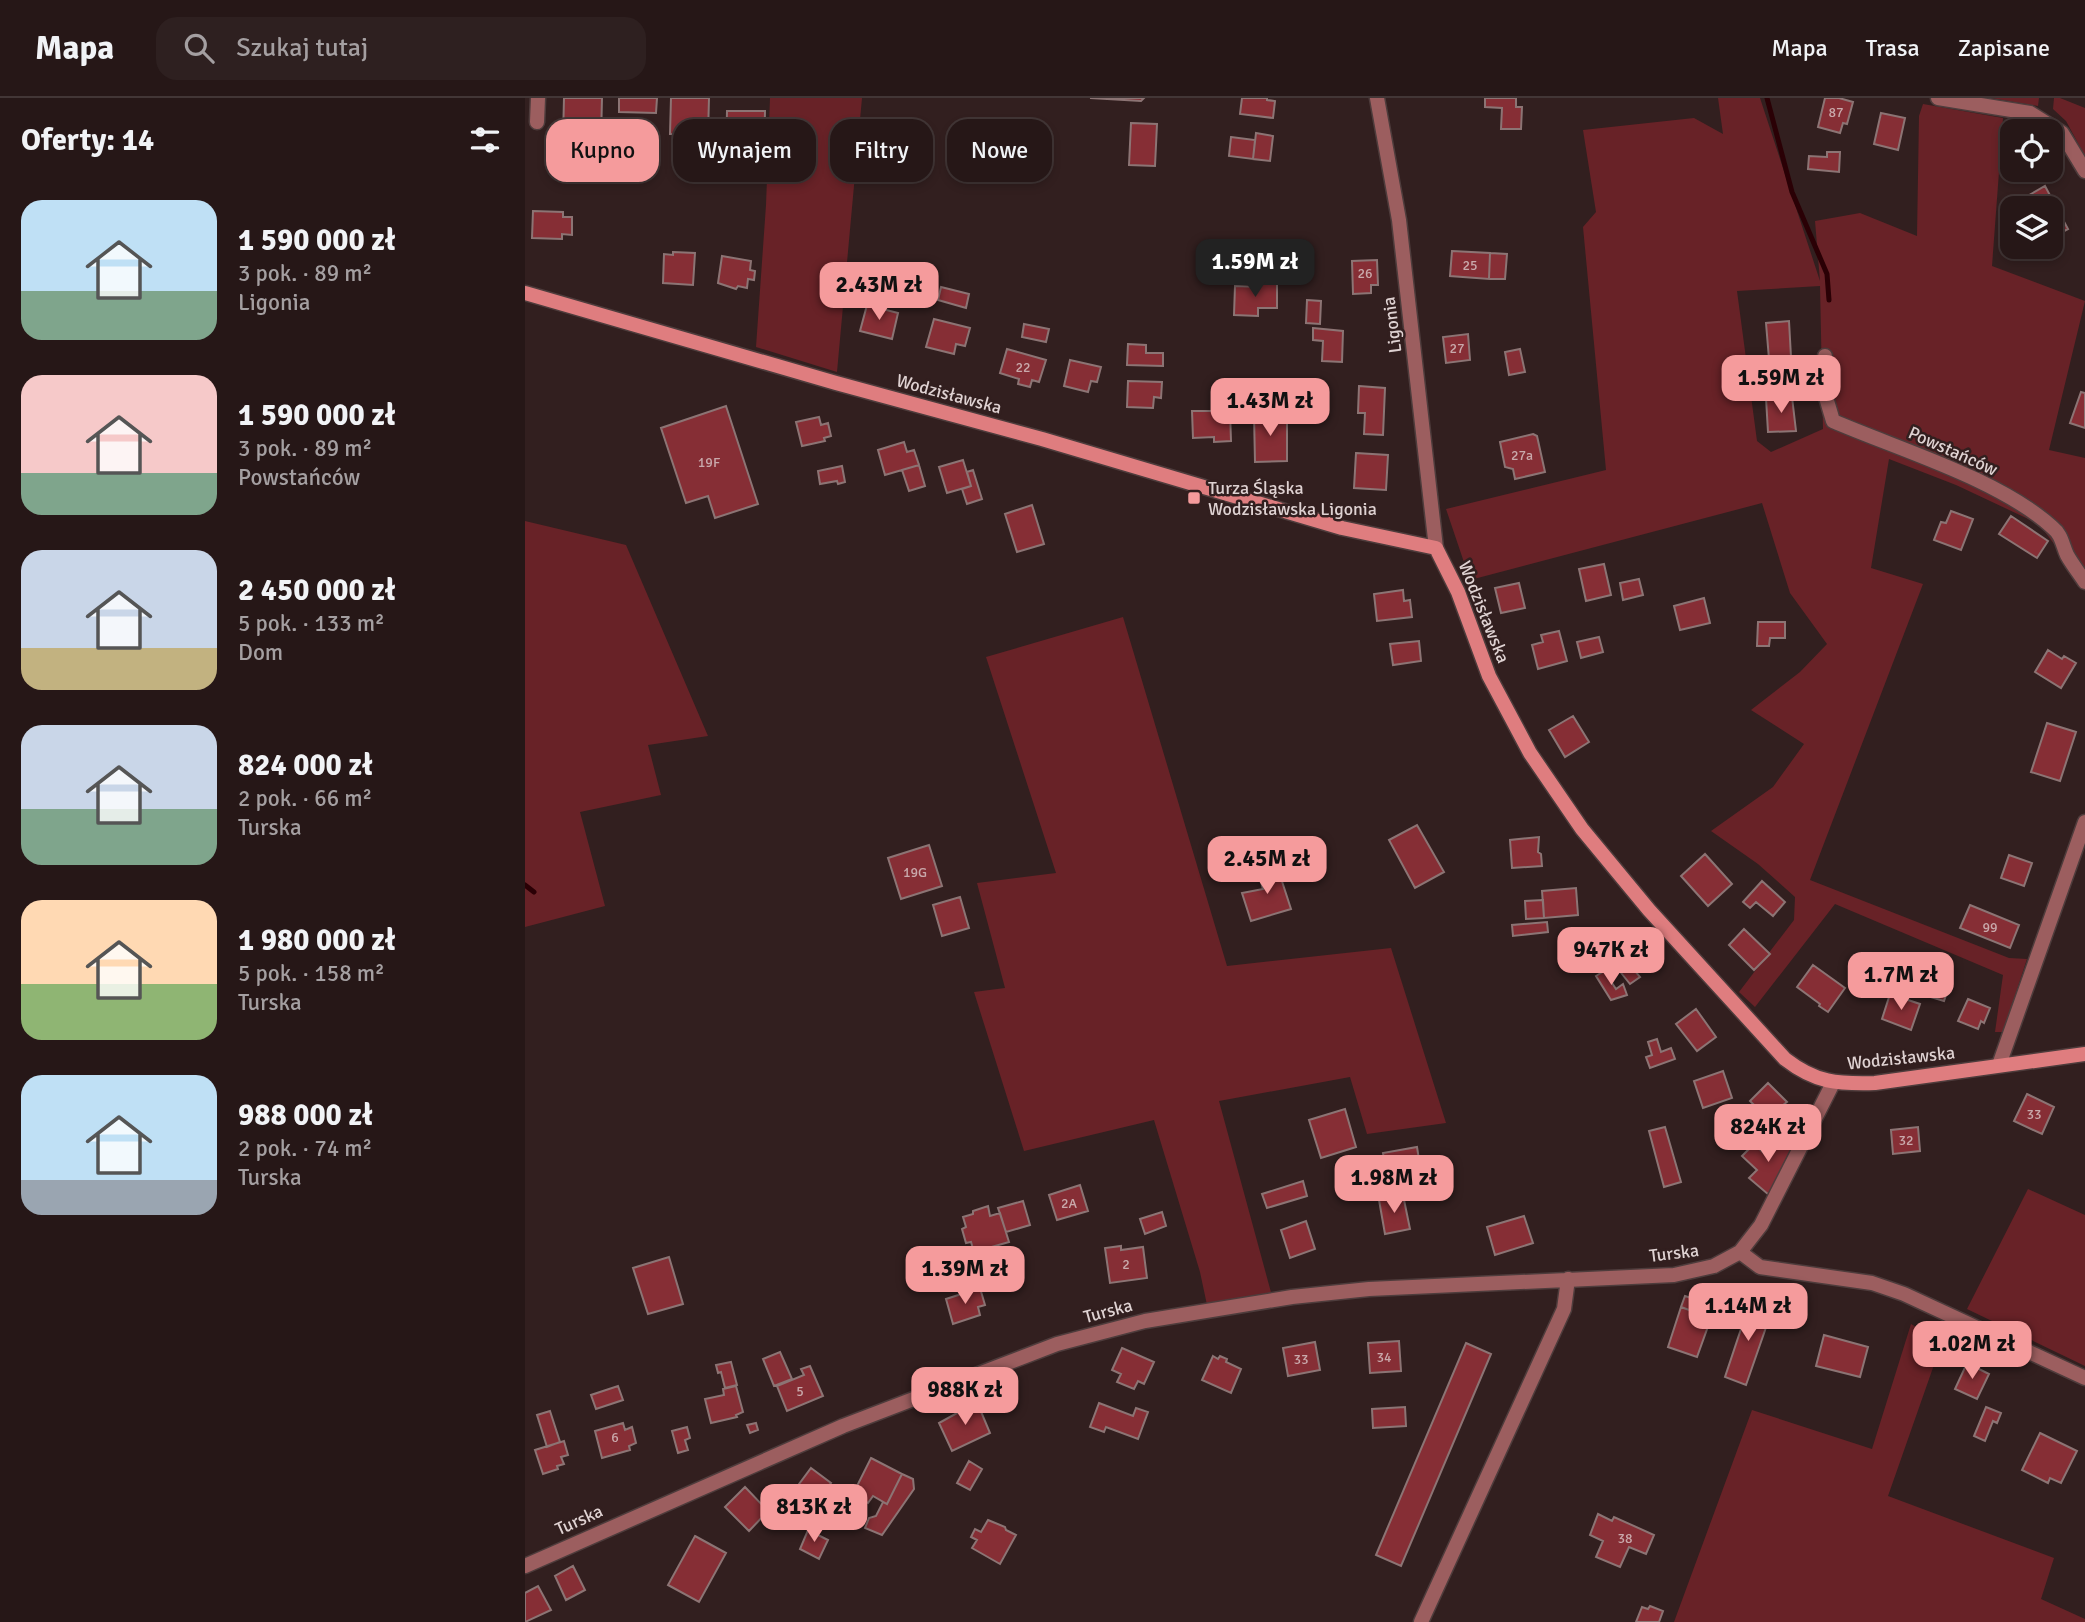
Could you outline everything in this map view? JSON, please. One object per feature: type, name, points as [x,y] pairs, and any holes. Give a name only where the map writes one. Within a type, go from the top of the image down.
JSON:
[{"type":"street","points":[[537,122],[538,98]]},
{"type":"street","name":"Ligonia","points":[[1377,98],[1399,220],[1436,548]]},
{"type":"street","points":[[1938,98],[2030,113],[2062,133],[2085,171]]},
{"type":"street","name":"Wodzisławska","points":[[525,293],[1042,439],[1342,528],[1436,548],[1458,592],[1495,687],[1530,753],[1582,829],[1649,911],[1785,1059],[1810,1076],[1833,1083],[1875,1083],[2085,1054]]},
{"type":"street","name":"Powstańców","points":[[1825,356],[1825,394],[1833,421],[1975,480],[2019,503],[2053,527],[2062,538],[2066,553],[2085,582]]},
{"type":"street","points":[[1999,1065],[2085,822]]},
{"type":"street","name":"Turska","points":[[525,1566],[843,1426],[1057,1344],[1145,1321],[1292,1297],[1369,1289],[1689,1273],[1714,1266],[1739,1252],[1761,1225],[1833,1083]]},
{"type":"street","points":[[1739,1252],[1760,1267],[1872,1283],[1904,1294],[2085,1378]]},
{"type":"street","points":[[1421,1622],[1564,1309],[1568,1279]]},
{"type":"shaded area","points":[[770,98],[862,98],[860,119],[830,119],[830,182],[854,182],[837,372],[756,347],[767,182],[816,182],[816,119],[769,119]]},
{"type":"shaded area","points":[[1718,98],[1760,98],[1820,281],[1815,221],[1860,213],[1917,236],[1919,116],[1923,104],[2003,118],[2000,119],[2000,158],[1992,266],[2085,301],[2049,450],[2085,458],[2085,585],[2039,524],[1956,485],[1889,459],[1871,568],[1923,584],[1810,880],[2009,958],[2027,959],[2003,1032],[1995,1032],[2003,975],[1835,904],[1755,1007],[1739,992],[1794,920],[1795,897],[1758,864],[1711,831],[1773,787],[1804,744],[1751,710],[1800,672],[1827,644],[1790,593],[1762,503],[1470,580],[1446,509],[1606,470],[1583,227],[1596,212],[1583,130],[1694,118],[1723,134]],"holes":[[[1820,286],[1823,429],[1771,452],[1757,441],[1737,291]]]},
{"type":"shaded area","points":[[1991,98],[2039,98],[2038,106]]},
{"type":"shaded area","points":[[2054,98],[2085,108],[2085,156],[2066,121],[2053,109]]},
{"type":"shaded area","points":[[525,521],[626,545],[708,736],[648,745],[661,795],[580,812],[605,906],[525,927]]},
{"type":"shaded area","points":[[1123,617],[1227,966],[1391,948],[1446,1123],[1367,1134],[1350,1077],[1219,1101],[1272,1296],[1207,1305],[1200,1272],[1154,1120],[1024,1151],[974,992],[1005,988],[977,883],[1056,873],[986,657]]},
{"type":"shaded area","points":[[2028,1189],[2085,1215],[2085,1366],[1967,1309]]},
{"type":"shaded area","points":[[1911,1324],[1942,1342],[1888,1496],[2054,1558],[2041,1599],[2085,1619],[2085,1622],[1674,1622],[1752,1410],[1872,1449]]},
{"type":"building","points":[[564,98],[602,98],[601,119],[563,119]]},
{"type":"building","points":[[619,98],[657,98],[656,113],[619,112]]},
{"type":"building","points":[[671,98],[709,98],[708,119],[673,119],[673,134],[670,134]]},
{"type":"building","points":[[1090,98],[1144,98],[1141,101]]},
{"type":"building","points":[[1242,98],[1267,98],[1275,101],[1273,118],[1240,114]]},
{"type":"building","points":[[1485,98],[1516,98],[1516,107],[1522,107],[1521,129],[1501,129],[1502,108],[1485,107]]},
{"type":"building","points":[[1825,98],[1853,102],[1847,124],[1843,123],[1840,133],[1818,127]]},
{"type":"building","points":[[727,111],[765,111],[765,119],[727,119]]},
{"type":"building","points":[[1881,113],[1905,118],[1898,150],[1874,144]]},
{"type":"building","points":[[1131,123],[1157,124],[1155,166],[1129,165]]},
{"type":"building","points":[[1256,133],[1273,136],[1270,161],[1253,159]]},
{"type":"building","points":[[1231,137],[1255,140],[1253,159],[1229,156]]},
{"type":"building","points":[[1827,152],[1840,152],[1839,172],[1808,169],[1809,156],[1827,157]]},
{"type":"building","points":[[2045,186],[2050,196],[2028,196]]},
{"type":"building","points":[[533,211],[563,212],[563,217],[572,217],[572,235],[562,234],[562,239],[532,238]]},
{"type":"building","points":[[1452,251],[1490,253],[1489,279],[1450,276]]},
{"type":"building","points":[[673,252],[695,253],[693,285],[663,283],[664,254],[673,255]]},
{"type":"building","points":[[1490,253],[1507,254],[1505,279],[1489,279]]},
{"type":"building","points":[[722,256],[751,261],[750,270],[755,271],[754,280],[748,279],[747,288],[738,286],[736,289],[718,283]]},
{"type":"building","points":[[1377,260],[1378,285],[1371,285],[1371,293],[1353,294],[1352,261]]},
{"type":"building","points":[[881,271],[903,273],[902,289],[879,288]]},
{"type":"building","points":[[1260,283],[1277,284],[1277,308],[1258,308],[1258,316],[1234,315],[1235,286],[1260,287]]},
{"type":"building","points":[[941,287],[969,294],[966,308],[938,300]]},
{"type":"building","points":[[1307,300],[1321,301],[1320,324],[1306,323]]},
{"type":"building","points":[[867,305],[898,313],[892,339],[860,331]]},
{"type":"building","points":[[934,319],[970,328],[965,346],[956,344],[954,354],[926,347]]},
{"type":"building","points":[[1789,321],[1791,357],[1769,359],[1766,323]]},
{"type":"building","points":[[1024,324],[1049,329],[1046,342],[1022,337]]},
{"type":"building","points":[[1313,328],[1343,331],[1342,362],[1322,361],[1323,341],[1313,340]]},
{"type":"building","points":[[1468,334],[1470,360],[1446,363],[1443,337]]},
{"type":"building","points":[[1128,344],[1146,345],[1146,353],[1163,353],[1163,366],[1127,365]]},
{"type":"building","points":[[1007,349],[1046,360],[1039,382],[1032,380],[1030,387],[1018,384],[1019,379],[1000,373]]},
{"type":"building","points":[[1520,349],[1525,372],[1509,375],[1505,352]]},
{"type":"building","points":[[1070,360],[1101,367],[1097,382],[1091,381],[1088,392],[1064,386]]},
{"type":"building","points":[[1128,381],[1162,382],[1161,398],[1154,397],[1153,408],[1127,407]]},
{"type":"building","points":[[1359,386],[1385,388],[1383,435],[1364,434],[1365,413],[1358,413]]},
{"type":"building","points":[[2081,392],[2085,393],[2085,428],[2070,423]]},
{"type":"building","points":[[1792,397],[1796,431],[1768,432],[1766,398]]},
{"type":"building","points":[[726,406],[758,504],[715,518],[708,496],[686,503],[661,428]]},
{"type":"building","points":[[1192,411],[1230,411],[1231,441],[1214,442],[1214,437],[1193,438]]},
{"type":"building","points":[[1271,413],[1271,417],[1287,417],[1287,461],[1255,462],[1254,414]]},
{"type":"building","points":[[819,417],[821,425],[828,423],[831,436],[824,438],[825,441],[802,446],[796,422]]},
{"type":"building","points":[[1533,434],[1537,436],[1545,472],[1515,479],[1513,469],[1505,467],[1500,442]]},
{"type":"building","points":[[904,442],[907,452],[914,450],[919,465],[885,475],[878,450]]},
{"type":"building","points":[[1356,453],[1388,455],[1386,490],[1354,488]]},
{"type":"building","points":[[963,460],[971,486],[947,493],[939,467]]},
{"type":"building","points":[[919,465],[925,486],[909,491],[902,470]]},
{"type":"building","points":[[842,466],[845,482],[820,484],[818,471]]},
{"type":"building","points":[[973,470],[982,499],[967,504],[962,489],[971,486],[967,472]]},
{"type":"building","points":[[1032,505],[1044,544],[1017,552],[1005,514]]},
{"type":"building","points":[[1951,511],[1973,519],[1961,550],[1934,540],[1941,522],[1946,523]]},
{"type":"building","points":[[2011,516],[2048,541],[2037,558],[1999,534]]},
{"type":"building","points":[[1604,564],[1611,595],[1586,601],[1579,569]]},
{"type":"building","points":[[1639,579],[1643,595],[1623,600],[1620,583]]},
{"type":"building","points":[[1519,583],[1525,608],[1501,613],[1495,588]]},
{"type":"building","points":[[1403,590],[1404,601],[1410,600],[1412,617],[1377,621],[1374,594]]},
{"type":"building","points":[[1704,598],[1710,623],[1680,630],[1674,606]]},
{"type":"building","points":[[1758,622],[1785,622],[1785,638],[1770,638],[1769,646],[1757,646]]},
{"type":"building","points":[[1559,631],[1567,661],[1538,669],[1532,645],[1543,642],[1541,635]]},
{"type":"building","points":[[1599,637],[1603,652],[1581,658],[1577,642]]},
{"type":"building","points":[[1419,641],[1421,661],[1393,665],[1390,644]]},
{"type":"building","points":[[2048,650],[2062,659],[2064,656],[2076,663],[2061,688],[2035,672]]},
{"type":"building","points":[[1573,716],[1589,742],[1565,757],[1549,730]]},
{"type":"building","points":[[2047,723],[2076,732],[2060,781],[2031,772]]},
{"type":"building","points":[[1417,825],[1444,872],[1415,888],[1389,840]]},
{"type":"building","points":[[1539,837],[1538,852],[1541,854],[1542,866],[1512,868],[1510,840]]},
{"type":"building","points":[[929,845],[942,886],[901,899],[888,858]]},
{"type":"building","points":[[1705,854],[1732,884],[1708,906],[1681,876]]},
{"type":"building","points":[[2009,855],[2032,863],[2024,886],[2001,878]]},
{"type":"building","points":[[1277,866],[1291,909],[1251,921],[1242,893],[1263,889],[1258,872]]},
{"type":"building","points":[[1762,881],[1785,902],[1773,916],[1756,902],[1750,908],[1743,902]]},
{"type":"building","points":[[1576,888],[1578,915],[1544,918],[1542,891]]},
{"type":"building","points":[[960,897],[969,928],[942,936],[933,905]]},
{"type":"building","points":[[1543,900],[1544,918],[1526,919],[1525,901]]},
{"type":"building","points":[[1970,905],[2019,925],[2010,948],[1960,928]]},
{"type":"building","points":[[1547,922],[1548,932],[1513,936],[1512,925]]},
{"type":"building","points":[[1744,929],[1770,954],[1754,970],[1729,945]]},
{"type":"building","points":[[1629,943],[1645,963],[1635,971],[1640,977],[1630,984],[1610,959]]},
{"type":"building","points":[[1813,965],[1845,988],[1828,1012],[1797,987]]},
{"type":"building","points":[[1604,971],[1616,989],[1623,984],[1627,995],[1611,1000],[1596,976]]},
{"type":"building","points":[[1918,980],[1948,989],[1944,1001],[1914,992]]},
{"type":"building","points":[[1890,994],[1920,1004],[1911,1030],[1882,1019]]},
{"type":"building","points":[[1968,999],[1990,1008],[1984,1023],[1981,1021],[1978,1029],[1958,1021]]},
{"type":"building","points":[[1696,1009],[1716,1037],[1697,1051],[1676,1024]]},
{"type":"building","points":[[1657,1039],[1661,1052],[1671,1048],[1675,1059],[1650,1068],[1646,1057],[1652,1055],[1648,1042]]},
{"type":"building","points":[[1723,1071],[1732,1098],[1703,1108],[1694,1081]]},
{"type":"building","points":[[1768,1083],[1787,1102],[1783,1105],[1790,1112],[1776,1126],[1750,1101]]},
{"type":"building","points":[[2027,1094],[2054,1107],[2042,1134],[2014,1121]]},
{"type":"building","points":[[1345,1109],[1356,1147],[1321,1158],[1309,1120]]},
{"type":"building","points":[[1665,1127],[1681,1182],[1664,1187],[1649,1131]]},
{"type":"building","points":[[1918,1127],[1920,1151],[1893,1154],[1891,1130]]},
{"type":"building","points":[[1782,1137],[1794,1147],[1769,1195],[1749,1178],[1757,1170],[1742,1156],[1754,1144],[1766,1155]]},
{"type":"building","points":[[1417,1147],[1420,1166],[1386,1172],[1383,1153]]},
{"type":"building","points":[[1303,1181],[1307,1196],[1267,1208],[1262,1194]]},
{"type":"building","points":[[1080,1185],[1088,1211],[1057,1220],[1049,1195]]},
{"type":"building","points":[[1403,1195],[1410,1229],[1385,1234],[1379,1200]]},
{"type":"building","points":[[1023,1201],[1030,1225],[1006,1232],[998,1208]]},
{"type":"building","points":[[988,1206],[990,1216],[1000,1213],[1009,1242],[974,1252],[971,1242],[966,1243],[962,1229],[966,1227],[963,1217]]},
{"type":"building","points":[[1162,1212],[1166,1226],[1145,1234],[1140,1219]]},
{"type":"building","points":[[1524,1216],[1533,1243],[1495,1255],[1487,1227]]},
{"type":"building","points":[[1306,1221],[1315,1249],[1290,1258],[1281,1230]]},
{"type":"building","points":[[1121,1246],[1121,1250],[1143,1247],[1147,1278],[1110,1283],[1105,1248]]},
{"type":"building","points":[[669,1257],[683,1304],[648,1314],[633,1268]]},
{"type":"building","points":[[980,1288],[985,1305],[978,1307],[980,1315],[953,1324],[946,1299]]},
{"type":"building","points":[[1685,1296],[1715,1306],[1711,1318],[1681,1307]]},
{"type":"building","points":[[1750,1302],[1772,1310],[1746,1385],[1725,1377]]},
{"type":"building","points":[[1681,1307],[1711,1318],[1697,1357],[1668,1347]]},
{"type":"building","points":[[1824,1335],[1868,1347],[1860,1377],[1816,1366]]},
{"type":"building","points":[[1399,1341],[1401,1371],[1370,1373],[1368,1343]]},
{"type":"building","points":[[1315,1342],[1320,1370],[1288,1376],[1283,1348]]},
{"type":"building","points":[[1466,1343],[1491,1354],[1401,1566],[1376,1555]]},
{"type":"building","points":[[1122,1348],[1154,1362],[1144,1384],[1138,1381],[1134,1389],[1117,1382],[1121,1374],[1112,1370]]},
{"type":"building","points":[[780,1352],[792,1379],[774,1386],[763,1359]]},
{"type":"building","points":[[1213,1356],[1227,1359],[1226,1362],[1241,1369],[1231,1393],[1202,1380]]},
{"type":"building","points":[[731,1362],[737,1385],[725,1388],[721,1372],[718,1373],[716,1365]]},
{"type":"building","points":[[1967,1363],[1989,1374],[1977,1399],[1955,1389]]},
{"type":"building","points":[[810,1366],[823,1396],[787,1411],[777,1386],[804,1375],[801,1369]]},
{"type":"building","points":[[618,1386],[623,1400],[596,1409],[591,1395]]},
{"type":"building","points":[[736,1386],[743,1412],[736,1415],[737,1417],[711,1423],[705,1399],[724,1395],[723,1389]]},
{"type":"building","points":[[977,1402],[990,1433],[952,1451],[939,1423]]},
{"type":"building","points":[[1099,1403],[1133,1416],[1136,1408],[1148,1412],[1138,1439],[1106,1427],[1104,1432],[1090,1427]]},
{"type":"building","points":[[1405,1407],[1406,1426],[1373,1428],[1372,1409]]},
{"type":"building","points":[[1986,1407],[2001,1413],[1997,1423],[1993,1421],[1985,1441],[1974,1436]]},
{"type":"building","points":[[550,1411],[560,1442],[547,1447],[537,1415]]},
{"type":"building","points":[[623,1423],[625,1430],[632,1427],[636,1443],[629,1446],[630,1450],[602,1458],[595,1431]]},
{"type":"building","points":[[756,1423],[758,1430],[750,1433],[747,1425]]},
{"type":"building","points":[[687,1427],[690,1438],[685,1440],[688,1450],[678,1453],[672,1431]]},
{"type":"building","points":[[2040,1433],[2077,1451],[2061,1483],[2050,1478],[2048,1483],[2022,1470]]},
{"type":"building","points":[[564,1441],[568,1455],[561,1457],[564,1464],[543,1474],[535,1450]]},
{"type":"building","points":[[871,1458],[902,1474],[887,1504],[873,1496],[868,1503],[855,1495]]},
{"type":"building","points":[[969,1461],[982,1469],[970,1490],[957,1483]]},
{"type":"building","points":[[811,1468],[831,1483],[824,1492],[831,1497],[819,1514],[812,1509],[802,1522],[782,1507]]},
{"type":"building","points":[[902,1474],[913,1479],[914,1489],[882,1535],[865,1528],[869,1518],[876,1516],[883,1502],[887,1504]]},
{"type":"building","points":[[745,1487],[768,1511],[749,1531],[725,1507]]},
{"type":"building","points":[[1598,1514],[1612,1521],[1614,1517],[1654,1535],[1646,1554],[1629,1547],[1620,1567],[1596,1557],[1603,1541],[1590,1535]]},
{"type":"building","points":[[988,1520],[1016,1535],[1000,1564],[972,1548],[977,1540],[971,1537],[975,1529],[981,1532]]},
{"type":"building","points":[[808,1530],[828,1540],[819,1559],[800,1549]]},
{"type":"building","points":[[695,1536],[726,1553],[699,1602],[668,1585]]},
{"type":"building","points":[[573,1566],[585,1590],[566,1600],[555,1576]]},
{"type":"building","points":[[538,1586],[551,1610],[525,1622],[525,1593]]},
{"type":"building","points":[[1650,1606],[1663,1611],[1659,1622],[1636,1622],[1642,1607],[1648,1609]]},
{"type":"waterway","points":[[1767,98],[1792,192],[1827,274],[1829,300]]},
{"type":"waterway","points":[[525,885],[534,892]]},
{"type":"place","name":"Turza Śląska Wodzisławska Ligonia","points":[[1194,498]]}]
